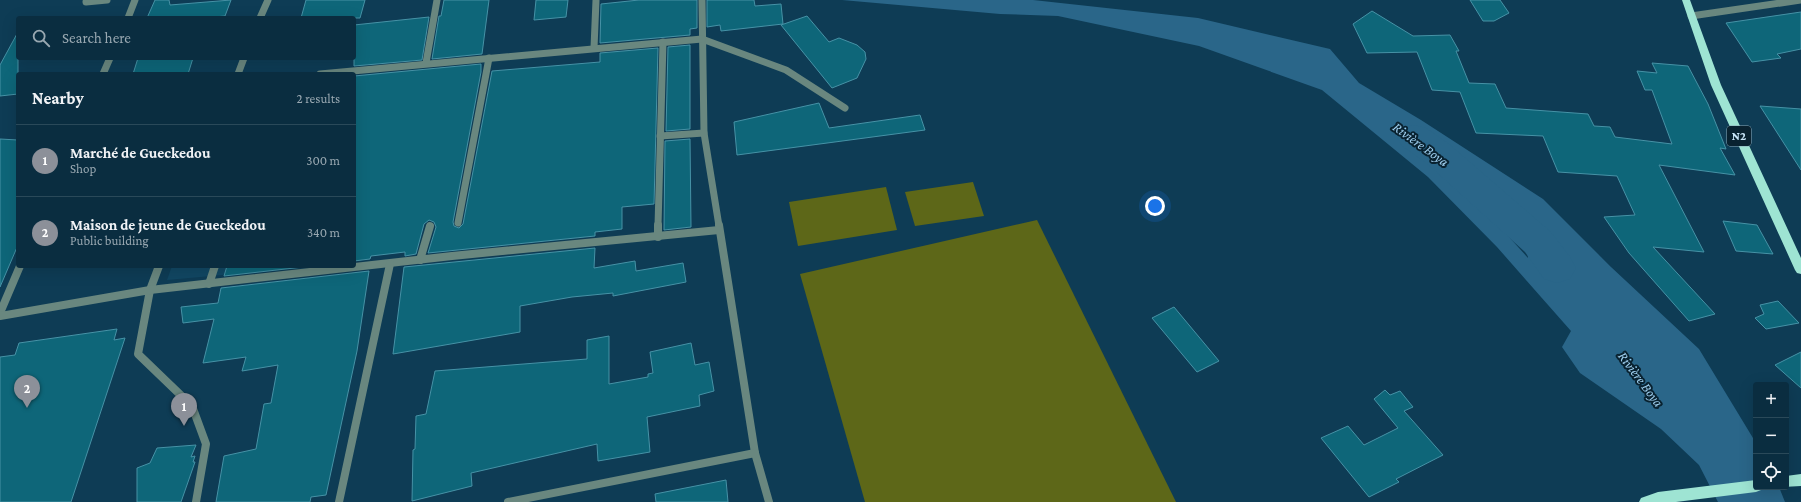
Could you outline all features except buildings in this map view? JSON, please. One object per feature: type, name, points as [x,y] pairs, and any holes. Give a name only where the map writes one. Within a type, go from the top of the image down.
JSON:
[{"type":"highway","name":"N2","points":[[1686,0],[1716,85],[1801,270]]},
{"type":"highway","points":[[1789,482],[1801,480]]},
{"type":"highway","points":[[1652,500],[1753,486]]},
{"type":"street","points":[[86,2],[107,0]]},
{"type":"street","points":[[129,16],[135,0]]},
{"type":"street","points":[[261,16],[268,0]]},
{"type":"street","points":[[426,63],[437,0]]},
{"type":"street","points":[[594,48],[596,0]]},
{"type":"street","points":[[702,0],[704,133],[755,453],[769,502]]},
{"type":"street","points":[[1691,16],[1801,0]]},
{"type":"street","points":[[339,72],[702,39],[786,70],[845,108]]},
{"type":"street","points":[[658,237],[657,204],[663,42]]},
{"type":"street","points":[[458,223],[490,58]]},
{"type":"street","points":[[104,72],[109,60]]},
{"type":"street","points":[[239,72],[243,60]]},
{"type":"street","points":[[660,136],[704,133]]},
{"type":"street","points":[[420,260],[430,226]]},
{"type":"street","points":[[356,268],[719,230]]},
{"type":"street","points":[[339,502],[390,264]]},
{"type":"street","points":[[0,314],[19,268]]},
{"type":"street","points":[[158,268],[150,290],[138,354],[192,406],[206,444],[196,502]]},
{"type":"street","points":[[209,284],[215,268]]},
{"type":"street","points":[[0,314],[150,290],[354,268]]},
{"type":"street","points":[[508,502],[755,453]]},
{"type":"shaded area","points":[[171,268],[300,268],[167,280]]},
{"type":"green space","points":[[973,182],[984,216],[915,226],[905,192]]},
{"type":"green space","points":[[886,187],[897,230],[798,246],[789,202]]},
{"type":"green space","points":[[1037,220],[1176,502],[865,502],[800,274]]},
{"type":"water","points":[[842,0],[1033,0],[1198,18],[1330,49],[1359,83],[1421,120],[1543,199],[1611,267],[1699,349],[1753,438],[1753,490],[1780,490],[1785,502],[1718,502],[1699,465],[1661,429],[1580,373],[1562,347],[1571,331],[1497,247],[1428,177],[1322,90],[1199,46],[1058,16],[1000,14]],"holes":[[[1450,168],[1455,168],[1516,209],[1524,225],[1528,258],[1451,173]]]},
{"type":"waterway","name":"Rivière Boya","points":[[1414,137],[1437,153],[1538,242],[1557,268]]},
{"type":"place","name":"Maison de jeune de Gueckedou","points":[[27,408]]},
{"type":"place","name":"Marché de Gueckedou","points":[[184,426]]}]
